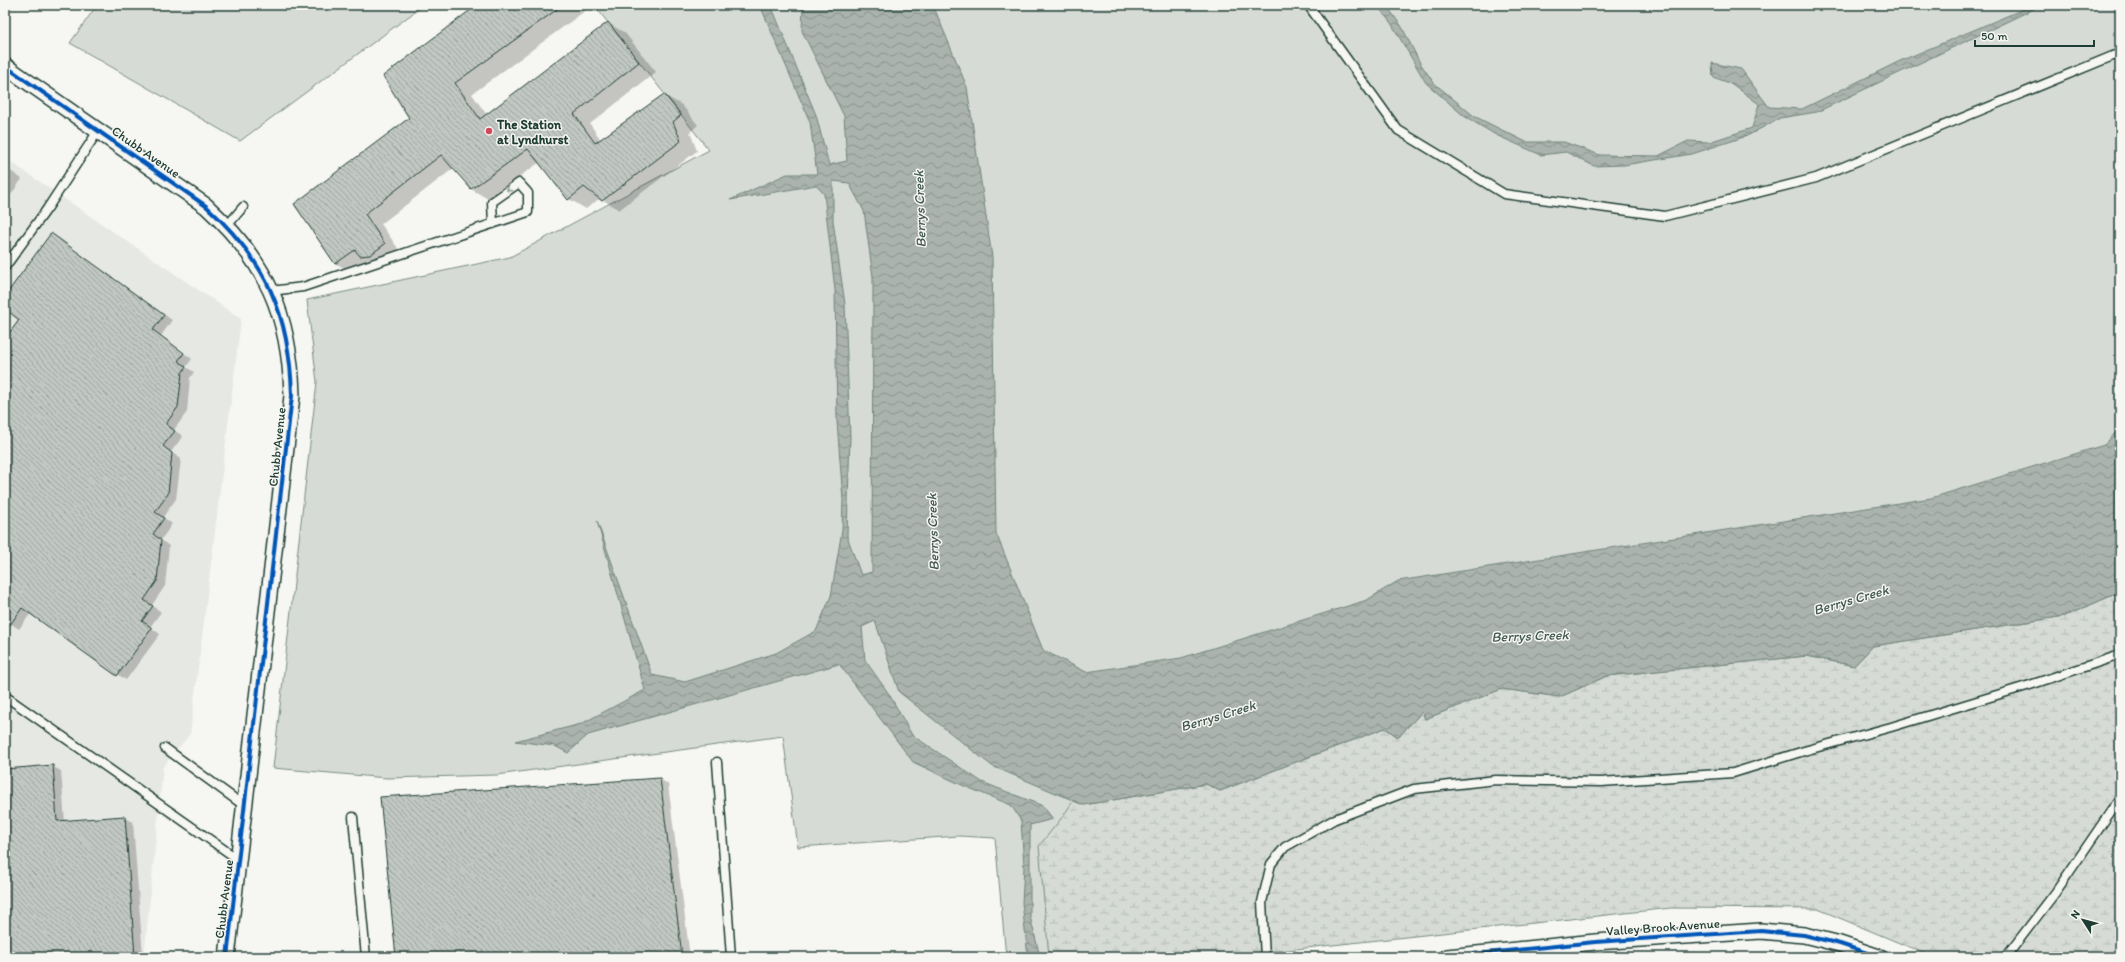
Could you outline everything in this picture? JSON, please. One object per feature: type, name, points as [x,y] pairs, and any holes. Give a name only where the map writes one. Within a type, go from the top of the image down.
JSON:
[{"type":"street","name":"Chubb Avenue","points":[[5,66],[206,206],[227,226],[248,251],[271,291],[278,308],[287,339],[292,367],[292,396],[246,807],[227,957]]},
{"type":"street","name":"Valley Brook Avenue","points":[[1447,957],[1595,942],[1761,931],[1804,935],[1840,944],[1879,957]]},
{"type":"lane","points":[[1308,5],[1398,130],[1504,194],[1665,216],[1816,178],[2120,53]]},
{"type":"lane","points":[[5,267],[47,209],[98,131]]},
{"type":"lane","points":[[271,291],[303,287],[494,224],[528,212],[528,193],[519,183],[492,202],[494,224]]},
{"type":"lane","points":[[227,226],[243,207]]},
{"type":"lane","points":[[1265,957],[1262,902],[1271,864],[1285,847],[1335,819],[1414,789],[1496,780],[1601,782],[1733,773],[1804,751],[1906,723],[2120,655]]},
{"type":"lane","points":[[5,696],[239,860]]},
{"type":"lane","points":[[165,748],[246,807]]},
{"type":"lane","points":[[717,762],[731,957]]},
{"type":"lane","points":[[2006,957],[2055,893],[2120,798]]},
{"type":"lane","points":[[353,817],[366,957]]},
{"type":"shaded area","points":[[5,158],[241,319],[190,734],[163,767],[144,957],[5,957]]},
{"type":"green space","points":[[97,5],[424,5],[240,141],[70,43]]},
{"type":"green space","points":[[594,5],[2120,5],[2120,592],[2065,616],[1873,646],[1854,666],[1807,656],[1607,676],[1560,697],[1502,689],[1425,719],[1422,712],[1398,737],[1385,728],[1220,791],[1206,784],[1084,805],[1073,801],[1064,815],[1039,846],[1049,957],[1006,957],[995,838],[959,836],[798,847],[783,736],[497,775],[387,778],[273,768],[317,382],[307,300],[510,257],[709,150]]},
{"type":"green space","points":[[2120,587],[2120,957],[1933,957],[1818,909],[1671,908],[1223,957],[1040,957],[1030,825],[875,621],[1421,710],[1502,686],[1871,643]]},
{"type":"water","name":"Berrys Creek","points":[[760,5],[771,5],[816,115],[829,165],[847,161],[844,116],[802,31],[803,5],[933,5],[967,87],[992,257],[996,533],[1043,650],[1086,672],[1181,658],[1367,600],[1398,581],[1931,498],[2104,445],[2120,428],[2120,592],[2065,616],[1873,646],[1854,666],[1807,656],[1607,676],[1560,697],[1502,689],[1425,719],[1422,712],[1398,737],[1385,728],[1220,791],[1206,784],[1084,805],[992,766],[899,692],[875,621],[862,627],[865,660],[889,694],[912,735],[982,782],[1043,806],[1053,819],[1030,825],[1030,916],[1040,957],[1028,957],[1022,903],[1024,866],[1021,821],[1011,805],[964,786],[913,762],[839,664],[588,735],[568,753],[555,746],[515,741],[581,724],[645,690],[597,521],[652,675],[685,682],[776,653],[816,631],[831,596],[842,530],[843,500],[837,421],[835,290],[824,194],[816,185],[730,200],[787,174],[817,174],[810,122]],"holes":[[[833,181],[849,183],[864,211],[873,277],[872,572],[861,575],[847,536],[850,437],[845,304],[833,221]]]},
{"type":"water","points":[[1377,5],[1386,5],[1402,27],[1420,63],[1434,83],[1474,116],[1526,142],[1564,142],[1600,155],[1658,156],[1688,141],[1709,142],[1752,128],[1759,104],[1732,84],[1713,77],[1712,63],[1741,69],[1769,107],[1802,109],[1900,61],[2033,5],[2042,5],[1817,112],[1780,118],[1747,136],[1692,154],[1624,165],[1594,166],[1566,152],[1541,155],[1496,135],[1464,116],[1426,83],[1391,23]]},
{"type":"building","name":"The Station at Lyndhurst","points":[[477,5],[563,5],[455,83],[480,119],[608,22],[639,62],[574,114],[595,143],[664,94],[681,115],[673,122],[681,141],[602,201],[584,187],[568,200],[528,149],[471,189],[441,155],[365,214],[385,244],[370,255],[360,256],[355,250],[335,264],[294,204],[409,118],[383,76]]},
{"type":"building","points":[[51,233],[164,315],[153,330],[184,353],[178,361],[186,367],[182,373],[178,407],[166,424],[175,431],[163,446],[172,453],[168,494],[155,512],[164,518],[153,534],[161,540],[157,581],[144,600],[153,606],[142,621],[152,628],[117,676],[22,608],[5,632],[5,608],[11,600],[5,595],[5,339],[19,320],[5,309],[5,296]]},
{"type":"building","points":[[53,765],[57,821],[125,816],[135,957],[5,957],[5,769]]},
{"type":"building","points":[[660,778],[682,956],[396,957],[380,797]]},
{"type":"cycle path","points":[[5,66],[206,206],[244,247],[259,269],[271,291],[280,314],[286,339],[292,396],[227,957]]},
{"type":"cycle path","points":[[1447,957],[1595,942],[1761,931],[1804,935],[1840,944],[1879,957]]},
{"type":"place","name":"The Station at Lyndhurst","points":[[489,131]]}]
